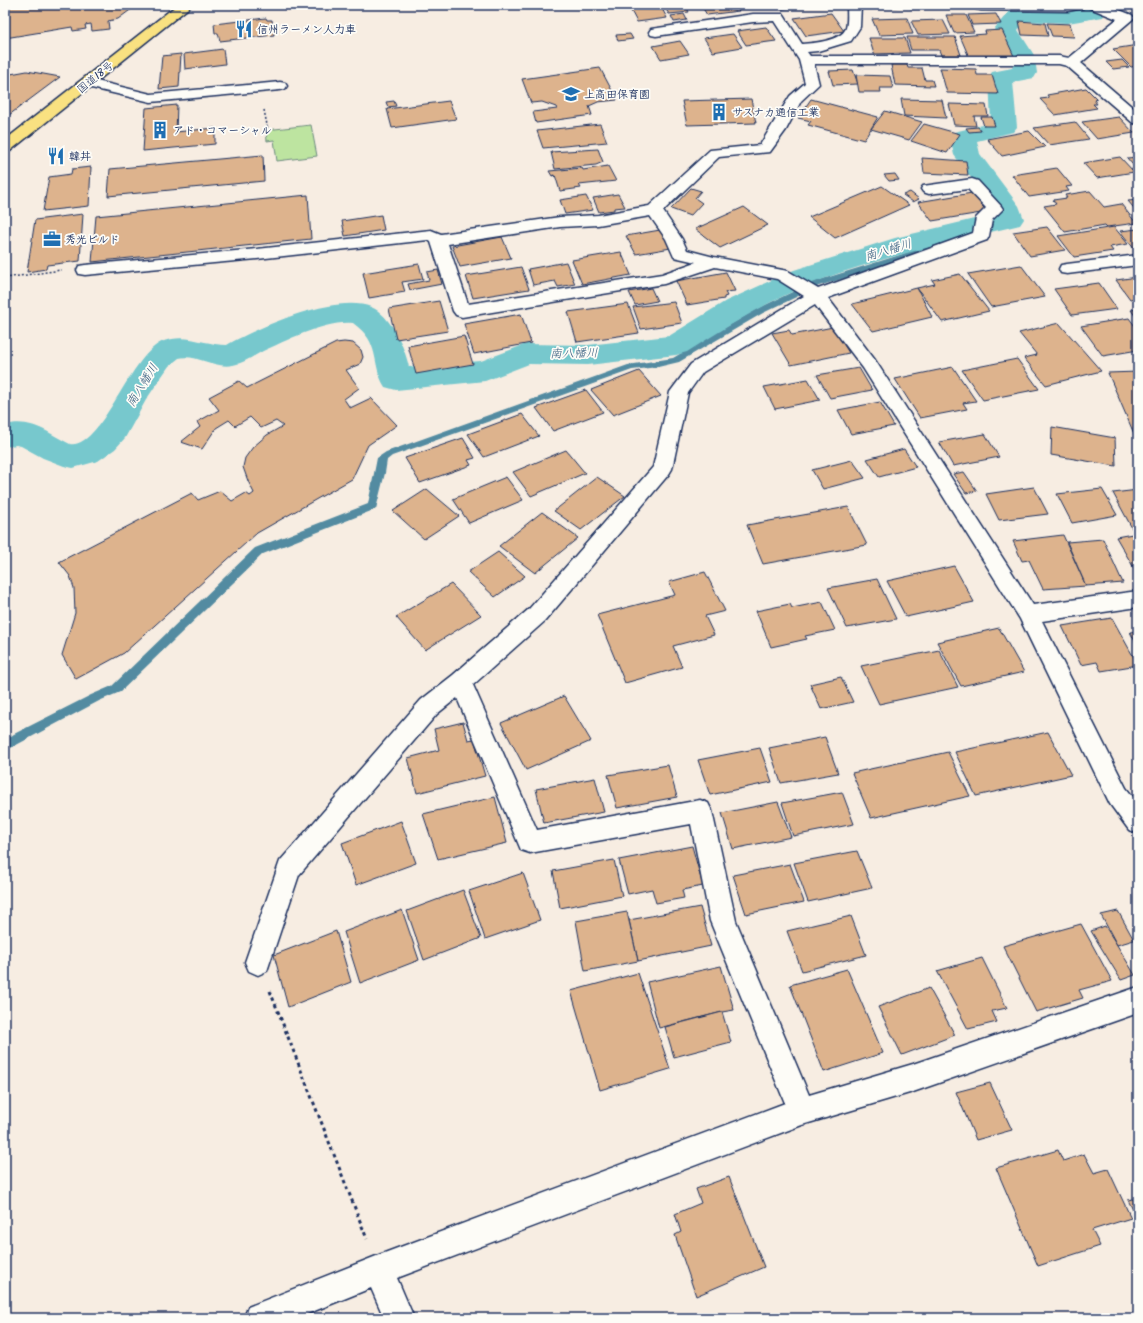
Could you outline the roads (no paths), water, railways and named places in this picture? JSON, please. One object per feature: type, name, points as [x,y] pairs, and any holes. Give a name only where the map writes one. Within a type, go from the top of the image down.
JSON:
[{"type":"highway","name":"国道18号","points":[[5,148],[185,5]]},
{"type":"street","points":[[802,54],[846,38],[853,27],[854,5]]},
{"type":"street","points":[[980,5],[1068,7],[1078,5]]},
{"type":"street","points":[[1095,5],[1132,18]]},
{"type":"street","points":[[438,240],[560,222],[598,220],[654,210],[715,153],[764,149],[778,130],[795,99],[812,84],[802,54],[778,17],[753,18],[656,32]]},
{"type":"street","points":[[1072,63],[1132,18]]},
{"type":"street","points":[[681,28],[690,41]]},
{"type":"street","points":[[802,54],[1059,60],[1072,63],[1138,120]]},
{"type":"street","points":[[88,83],[151,98],[280,86]]},
{"type":"street","points":[[251,89],[254,106]]},
{"type":"street","points":[[258,962],[289,869],[429,707],[537,616],[662,469],[679,392],[697,368],[814,295],[981,236],[984,218],[994,209],[972,184],[929,189]]},
{"type":"street","points":[[654,210],[674,239],[680,253],[714,262],[782,275],[814,295],[869,364],[1028,614],[1118,796],[1138,822]]},
{"type":"street","points":[[85,270],[257,254],[432,235],[438,240],[462,311],[664,279],[714,262]]},
{"type":"street","points":[[1067,268],[1138,260]]},
{"type":"street","points":[[1028,614],[1138,599]]},
{"type":"street","points":[[460,682],[530,842],[700,811],[723,921],[802,1111]]},
{"type":"street","points":[[259,1318],[379,1270],[802,1111],[913,1078],[1138,1000]]},
{"type":"street","points":[[379,1270],[399,1318]]},
{"type":"waterway","name":"南八幡川","points":[[1022,55],[1006,29],[1019,14],[1068,16],[1095,12]]},
{"type":"waterway","name":"南八幡川","points":[[5,436],[16,434],[26,435],[64,454],[73,456],[83,454],[100,444],[111,434],[134,394],[158,359],[164,353],[175,348],[183,347],[218,355],[233,355],[254,343],[293,327],[338,314],[351,313],[365,316],[380,333],[388,346],[396,379],[485,371],[526,354],[588,355],[676,345],[736,308],[804,276],[905,244],[1010,219],[1006,206],[967,155],[963,137],[1004,127],[1001,77],[1025,73],[1024,66]]},
{"type":"waterway","points":[[5,746],[95,698],[116,689],[259,551],[372,506],[382,458],[389,454],[631,367],[676,360],[760,311],[816,284],[903,257],[999,221]]},
{"type":"place","name":"信州ラーメン人力車","points":[[244,29]]},
{"type":"place","name":"上高田保育園","points":[[571,94]]},
{"type":"place","name":"サスナカ通信工業","points":[[719,112]]},
{"type":"place","name":"アド・コマーシャル","points":[[160,130]]},
{"type":"place","name":"韓丼","points":[[56,156]]},
{"type":"place","name":"秀光ビルド","points":[[52,239]]}]
